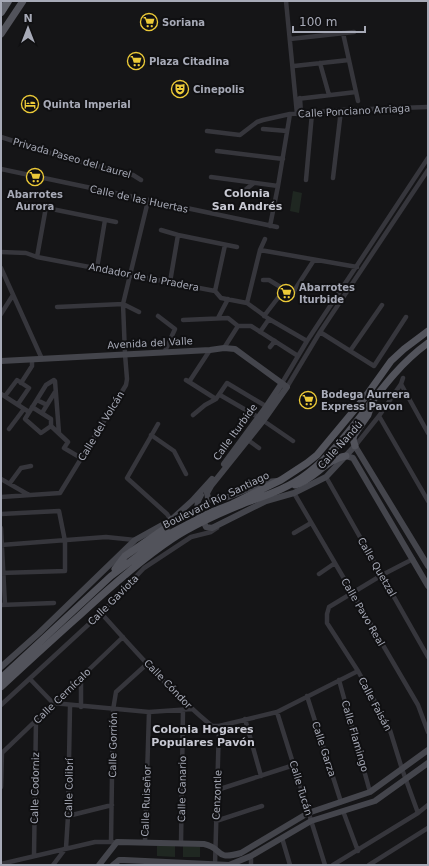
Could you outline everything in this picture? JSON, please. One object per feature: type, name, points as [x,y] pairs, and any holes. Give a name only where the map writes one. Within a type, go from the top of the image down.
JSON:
[{"type":"highway","points":[[1,12],[8,1]]},
{"type":"main road","points":[[1,34],[23,1]]},
{"type":"main road","name":"Boulevard Río Santiago","points":[[1,678],[110,576],[163,537],[209,512],[232,504],[281,480],[317,455],[366,396],[391,361],[428,331]]},
{"type":"main road","name":"Boulevard Río Santiago","points":[[1,687],[118,580],[172,539],[194,526],[229,510],[288,486],[307,474],[328,456],[398,369],[428,343]]},
{"type":"main road","points":[[355,446],[353,439],[354,435],[368,415],[373,401],[366,396]]},
{"type":"main road","points":[[288,486],[306,481],[338,457],[346,456]]},
{"type":"main road","points":[[110,576],[126,556],[167,527],[171,520]]},
{"type":"street","points":[[286,1],[299,114]]},
{"type":"street","points":[[290,39],[354,32]]},
{"type":"street","points":[[343,33],[358,100]]},
{"type":"street","points":[[294,66],[349,60]]},
{"type":"street","points":[[320,63],[329,95]]},
{"type":"street","points":[[298,98],[356,92]]},
{"type":"street","name":"Calle Ponciano Arriaga","points":[[206,131],[238,136],[257,122],[290,114],[341,110],[428,107]]},
{"type":"street","points":[[333,178],[341,110]]},
{"type":"street","points":[[306,180],[312,113]]},
{"type":"street","points":[[270,226],[290,114]]},
{"type":"street","points":[[263,129],[287,131]]},
{"type":"street","name":"Privada Paseo del Laurel","points":[[1,137],[66,158],[134,175],[141,180]]},
{"type":"street","points":[[217,151],[283,160]]},
{"type":"street","name":"Calle Iturbide","points":[[284,385],[307,341],[428,158]]},
{"type":"street","name":"Calle de las Huertas","points":[[1,170],[277,227]]},
{"type":"street","name":"Calle Iturbide","points":[[1,667],[39,634],[135,540],[171,520],[208,485],[261,419],[428,170]]},
{"type":"street","points":[[211,177],[278,186]]},
{"type":"street","points":[[241,193],[254,183]]},
{"type":"street","name":"Calle del Volcán","points":[[30,495],[60,493],[126,385],[127,379],[123,304],[148,201]]},
{"type":"street","points":[[27,204],[116,222]]},
{"type":"street","points":[[37,257],[46,207]]},
{"type":"street","points":[[97,268],[105,220]]},
{"type":"street","points":[[161,230],[237,247]]},
{"type":"street","points":[[170,282],[178,235]]},
{"type":"street","points":[[247,303],[260,250],[265,239]]},
{"type":"street","points":[[215,291],[225,245]]},
{"type":"street","points":[[260,250],[363,269]]},
{"type":"street","name":"Andador de la Pradera","points":[[1,252],[26,253],[37,257],[215,291],[220,298],[247,303],[307,341]]},
{"type":"street","points":[[263,280],[269,280],[292,294],[314,260]]},
{"type":"street","points":[[1,268],[42,359]]},
{"type":"street","points":[[260,332],[267,317],[284,290]]},
{"type":"street","points":[[1,314],[13,295]]},
{"type":"street","points":[[218,318],[228,300]]},
{"type":"street","points":[[57,307],[123,304],[139,312]]},
{"type":"street","points":[[350,351],[382,305]]},
{"type":"street","points":[[158,316],[175,329],[165,352]]},
{"type":"street","points":[[320,332],[374,366],[406,317]]},
{"type":"street","points":[[183,320],[228,318],[238,326],[251,326],[298,356]]},
{"type":"street","points":[[224,348],[238,326]]},
{"type":"street","points":[[270,347],[275,341]]},
{"type":"street","name":"Avenida del Valle","points":[[1,361],[224,348],[235,349],[284,385]]},
{"type":"street","points":[[210,350],[188,381],[216,399]]},
{"type":"street","points":[[21,383],[32,366],[32,360]]},
{"type":"street","name":"Calle Ñandú","points":[[208,485],[197,501],[197,508],[206,527],[212,528],[266,500],[294,493],[326,477],[355,446],[379,416],[401,384],[403,378]]},
{"type":"street","points":[[18,404],[29,388],[17,380],[3,395],[27,411]]},
{"type":"street","points":[[9,429],[32,407],[46,385],[52,380],[55,381],[59,433]]},
{"type":"street","points":[[193,414],[204,405],[216,399],[227,383],[268,408]]},
{"type":"street","points":[[401,384],[428,433]]},
{"type":"street","points":[[42,413],[56,392]]},
{"type":"street","points":[[220,395],[261,419],[293,441]]},
{"type":"street","points":[[37,400],[47,405]]},
{"type":"street","points":[[32,407],[51,419],[51,426],[68,442],[64,448],[81,458]]},
{"type":"street","points":[[27,411],[26,420],[41,432],[51,426]]},
{"type":"street","points":[[379,416],[428,501]]},
{"type":"street","points":[[158,424],[127,478],[167,514],[171,520]]},
{"type":"street","points":[[151,435],[174,451],[186,474]]},
{"type":"street","points":[[246,439],[259,448]]},
{"type":"street","points":[[355,446],[428,566]]},
{"type":"street","points":[[346,456],[354,458],[428,586]]},
{"type":"street","points":[[10,483],[21,468],[31,466]]},
{"type":"street","name":"Calle Quetzal","points":[[326,477],[428,657]]},
{"type":"street","points":[[1,479],[30,495]]},
{"type":"street","points":[[208,485],[208,498],[217,501],[266,482],[281,480]]},
{"type":"street","name":"Calle Pavo Real","points":[[294,493],[418,705],[428,732]]},
{"type":"street","points":[[1,497],[30,495]]},
{"type":"street","points":[[1,514],[59,511],[65,541],[65,571],[2,573]]},
{"type":"street","name":"Calle Gaviota","points":[[1,705],[102,613],[144,568],[191,536],[211,532],[231,521],[237,515]]},
{"type":"street","points":[[294,533],[311,523]]},
{"type":"street","points":[[1,528],[3,605],[54,603]]},
{"type":"street","points":[[1,545],[106,537],[135,540]]},
{"type":"street","points":[[352,593],[428,550]]},
{"type":"street","points":[[319,574],[335,564]]},
{"type":"street","name":"Calle Faisán","points":[[352,593],[329,607],[327,623],[358,671],[389,727],[418,813]]},
{"type":"street","name":"Calle Cóndor","points":[[102,613],[192,709],[212,726],[219,726]]},
{"type":"street","name":"Calle Cernícalo","points":[[1,754],[123,637]]},
{"type":"street","name":"Calle Gorrión","points":[[114,842],[112,805],[114,710],[116,692],[148,663]]},
{"type":"street","points":[[219,726],[277,712],[358,671]]},
{"type":"street","points":[[81,678],[81,707]]},
{"type":"street","points":[[30,679],[53,703],[70,706],[149,712],[192,709]]},
{"type":"street","name":"Calle Flamingo","points":[[339,680],[370,792]]},
{"type":"street","name":"Calle Garza","points":[[307,696],[341,802]]},
{"type":"street","name":"Calle Colibrí","points":[[66,848],[70,706]]},
{"type":"street","name":"Calle Canario","points":[[181,844],[183,710]]},
{"type":"street","name":"Calle Ruiseñor","points":[[145,842],[149,712]]},
{"type":"street","name":"Calle Tucán","points":[[277,712],[325,865]]},
{"type":"street","points":[[245,719],[261,776]]},
{"type":"street","name":"Calle Codorniz","points":[[34,856],[36,720]]},
{"type":"street","name":"Cenzontle","points":[[215,864],[219,726]]},
{"type":"street","points":[[1,864],[95,842],[204,844],[215,849],[224,856],[230,856],[241,853],[308,813],[370,792],[428,750]]},
{"type":"street","points":[[1,754],[1,787]]},
{"type":"street","points":[[113,865],[119,860],[147,863],[229,865],[251,856],[311,821],[375,801],[428,763]]},
{"type":"street","points":[[217,790],[294,765]]},
{"type":"street","points":[[68,816],[112,805]]},
{"type":"street","points":[[333,865],[358,851],[428,805]]},
{"type":"street","points":[[216,821],[262,806]]},
{"type":"street","points":[[343,810],[358,851]]},
{"type":"street","points":[[369,865],[428,828]]},
{"type":"street","points":[[282,838],[290,865]]},
{"type":"street","points":[[99,865],[114,842]]},
{"type":"street","points":[[53,865],[66,848]]},
{"type":"street","points":[[251,856],[251,865]]},
{"type":"shaded area","points":[[293,191],[302,193],[299,213],[290,211]]},
{"type":"shaded area","points":[[157,846],[175,846],[175,857],[157,856]]},
{"type":"shaded area","points":[[183,846],[200,847],[200,857],[183,857]]},
{"type":"place","name":"Soriana","points":[[149,22]]},
{"type":"place","name":"Plaza Citadina","points":[[136,61]]},
{"type":"place","name":"Cinepolis","points":[[180,89]]},
{"type":"place","name":"Quinta Imperial","points":[[30,104]]},
{"type":"place","name":"Abarrotes Aurora","points":[[35,177]]},
{"type":"place","name":"Abarrotes Iturbide","points":[[286,293]]},
{"type":"place","name":"Bodega Aurrera Express Pavon","points":[[308,400]]},
{"type":"district","name":"Colonia San Andrés","points":[[247,199]]},
{"type":"district","name":"Colonia Hogares Populares Pavón","points":[[203,735]]}]
